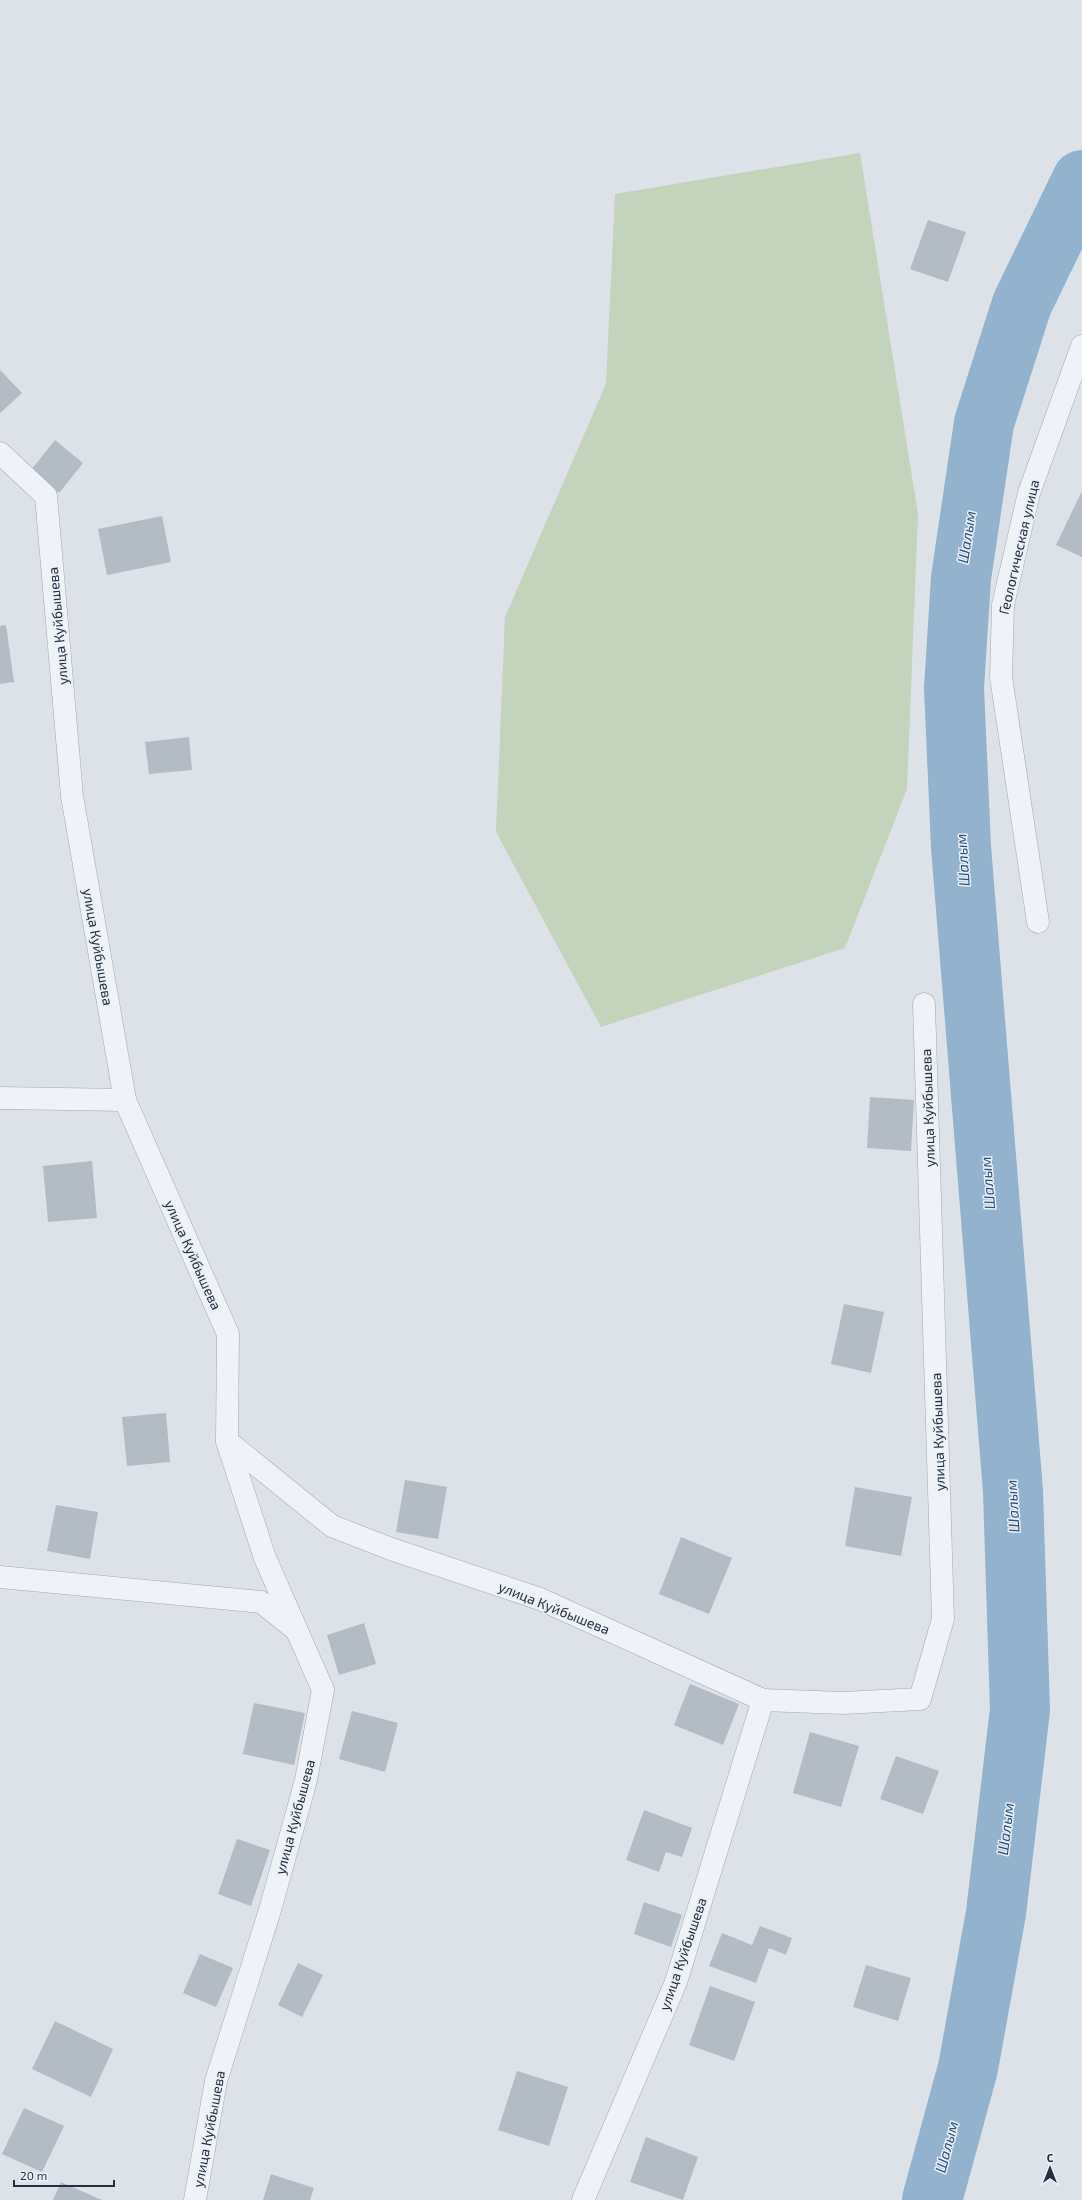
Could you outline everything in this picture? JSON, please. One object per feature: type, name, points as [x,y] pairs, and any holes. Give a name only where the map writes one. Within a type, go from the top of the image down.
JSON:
[{"type":"street","name":"Геологическая улица","points":[[1038,922],[1001,677],[1003,605],[1029,493],[1082,346]]},
{"type":"street","name":"улица Куйбышева","points":[[0,453],[46,496],[72,796],[125,1100],[228,1334],[227,1441],[265,1558],[323,1690],[306,1780],[270,1910],[216,2082],[195,2200]]},
{"type":"street","name":"улица Куйбышева","points":[[227,1441],[332,1526],[390,1549],[540,1599],[763,1700],[843,1703],[920,1699],[943,1619],[924,1004]]},
{"type":"street","points":[[0,1098],[125,1100]]},
{"type":"street","points":[[0,1578],[260,1602],[297,1630]]},
{"type":"street","name":"улица Куйбышева","points":[[583,2200],[676,1982],[763,1700]]},
{"type":"green space","points":[[860,153],[918,514],[907,789],[845,948],[601,1027],[496,832],[505,617],[606,384],[615,194]]},
{"type":"building","points":[[928,220],[966,232],[948,282],[910,269]]},
{"type":"building","points":[[0,370],[22,393],[0,413]]},
{"type":"building","points":[[55,440],[83,463],[59,493],[31,470]]},
{"type":"building","points":[[1082,491],[1082,557],[1056,545]]},
{"type":"building","points":[[162,516],[171,562],[107,575],[98,529]]},
{"type":"building","points":[[6,625],[14,682],[0,684],[0,626]]},
{"type":"building","points":[[189,737],[192,770],[149,774],[145,742]]},
{"type":"building","points":[[870,1097],[914,1100],[911,1151],[867,1148]]},
{"type":"building","points":[[92,1161],[97,1218],[48,1222],[43,1166]]},
{"type":"building","points":[[844,1304],[884,1312],[871,1373],[831,1364]]},
{"type":"building","points":[[166,1413],[170,1462],[127,1466],[122,1417]]},
{"type":"building","points":[[405,1480],[447,1487],[438,1539],[396,1532]]},
{"type":"building","points":[[855,1487],[912,1497],[901,1556],[845,1546]]},
{"type":"building","points":[[56,1505],[98,1512],[90,1559],[47,1551]]},
{"type":"building","points":[[681,1537],[732,1558],[709,1614],[659,1594]]},
{"type":"building","points":[[364,1623],[376,1664],[339,1675],[327,1635]]},
{"type":"building","points":[[690,1684],[739,1704],[723,1745],[674,1725]]},
{"type":"building","points":[[254,1703],[305,1713],[294,1765],[243,1754]]},
{"type":"building","points":[[352,1711],[398,1723],[385,1772],[339,1759]]},
{"type":"building","points":[[810,1732],[859,1746],[841,1807],[793,1793]]},
{"type":"building","points":[[896,1756],[939,1771],[923,1814],[880,1799]]},
{"type":"building","points":[[644,1810],[692,1828],[682,1857],[666,1852],[659,1872],[626,1860]]},
{"type":"building","points":[[237,1839],[270,1850],[251,1906],[218,1894]]},
{"type":"building","points":[[644,1902],[682,1915],[671,1947],[634,1934]]},
{"type":"building","points":[[760,1926],[792,1938],[786,1955],[769,1948],[756,1983],[709,1966],[722,1933],[752,1945]]},
{"type":"building","points":[[200,1954],[233,1968],[216,2007],[183,1993]]},
{"type":"building","points":[[298,1963],[323,1975],[302,2017],[278,2005]]},
{"type":"building","points":[[866,1965],[911,1978],[898,2021],[853,2007]]},
{"type":"building","points":[[710,1986],[755,2002],[734,2061],[689,2045]]},
{"type":"building","points":[[55,2021],[113,2049],[91,2097],[32,2069]]},
{"type":"building","points":[[517,2071],[568,2087],[549,2146],[498,2130]]},
{"type":"building","points":[[24,2108],[64,2126],[42,2172],[2,2154]]},
{"type":"building","points":[[646,2137],[698,2157],[683,2200],[630,2182]]},
{"type":"building","points":[[271,2174],[314,2188],[310,2200],[263,2200]]},
{"type":"building","points":[[61,2182],[102,2200],[53,2200]]},
{"type":"waterway","name":"Шалым","points":[[932,2200],[968,2068],[996,1913],[1020,1710],[1013,1491],[961,847],[954,688],[961,578],[984,423],[1022,304],[1082,180]]}]
